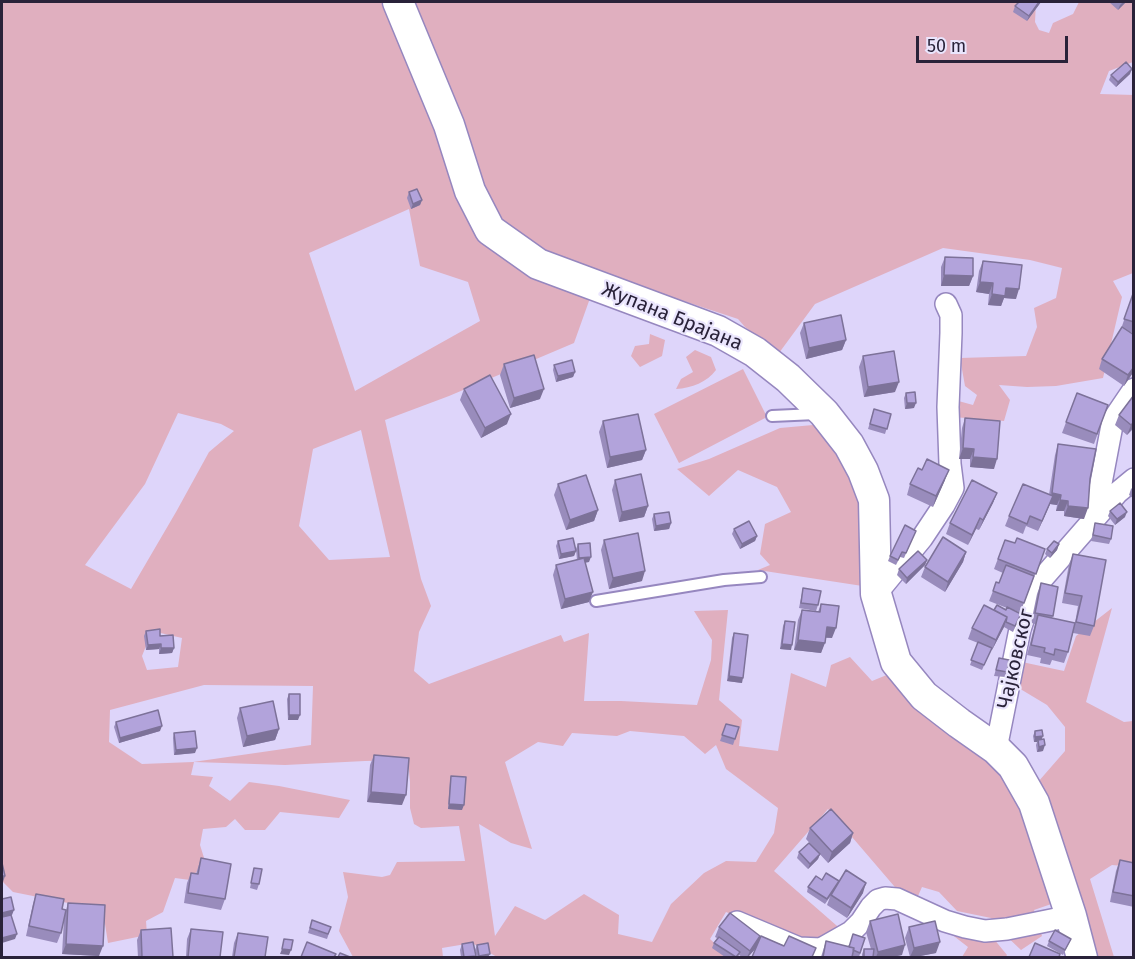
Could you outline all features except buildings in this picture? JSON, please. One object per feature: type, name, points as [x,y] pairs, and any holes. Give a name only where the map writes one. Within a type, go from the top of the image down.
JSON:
[{"type":"street","name":"Жупана Брајана","points":[[398,2],[449,125],[470,191],[490,230],[538,264],[686,318],[734,339],[780,372],[824,413],[849,445],[863,471],[874,500],[876,594],[896,662],[924,696],[996,749],[1013,766],[1035,803],[1082,957]]},
{"type":"street","points":[[876,594],[922,538],[944,505],[952,488],[948,407],[951,315],[946,304]]},
{"type":"street","points":[[1094,520],[1113,420],[1134,389]]},
{"type":"street","name":"Чајковског","points":[[996,749],[1020,629],[1034,588],[1118,493],[1134,479]]},
{"type":"street","points":[[736,922],[799,948],[821,950],[851,932],[878,900],[885,898],[897,899],[945,921],[985,931],[1007,929],[1071,916]]},
{"type":"lane","points":[[772,416],[824,413]]},
{"type":"lane","points":[[596,601],[724,580],[760,577]]},
{"type":"shaded area","points":[[2,2],[1036,2],[1035,22],[1039,30],[1049,33],[1053,23],[1073,14],[1079,2],[1133,2],[1133,62],[1109,71],[1100,94],[1134,95],[1133,273],[1113,281],[1122,297],[1103,378],[1056,386],[999,385],[1010,400],[1004,421],[940,416],[944,397],[973,405],[977,395],[965,386],[960,358],[1026,356],[1037,327],[1034,308],[1056,298],[1062,268],[1030,260],[943,248],[815,304],[779,353],[738,319],[599,273],[574,343],[449,396],[385,420],[421,579],[431,606],[419,632],[414,671],[429,684],[561,635],[564,642],[589,633],[584,701],[697,705],[711,660],[712,640],[694,611],[728,610],[719,700],[742,720],[739,746],[778,751],[791,673],[826,687],[831,665],[850,657],[872,681],[899,670],[1004,756],[1060,901],[1034,910],[1042,936],[1021,950],[991,918],[957,911],[939,892],[922,887],[918,896],[900,893],[828,809],[774,871],[844,932],[817,943],[782,935],[726,912],[710,939],[729,957],[497,957],[472,943],[442,948],[443,957],[353,957],[339,931],[348,897],[343,872],[382,877],[390,875],[397,862],[465,861],[459,826],[421,828],[414,824],[410,808],[408,760],[285,765],[194,762],[191,775],[213,777],[209,786],[230,801],[249,782],[350,800],[339,818],[280,812],[265,830],[245,830],[235,819],[226,827],[203,829],[200,845],[205,861],[190,880],[175,878],[163,912],[146,921],[147,935],[108,943],[102,905],[68,903],[13,892],[2,881]],"holes":[[[409,209],[420,266],[468,282],[480,321],[355,391],[309,253]],[[178,413],[221,424],[234,431],[209,452],[131,589],[85,565],[145,484]],[[361,430],[390,557],[329,560],[299,526],[313,449]],[[152,631],[182,638],[178,667],[147,670],[142,656]],[[204,685],[313,686],[311,745],[193,762],[142,764],[109,742],[110,710]],[[630,731],[684,736],[705,754],[716,745],[726,769],[778,808],[774,833],[756,862],[726,861],[704,873],[671,904],[652,942],[618,934],[619,915],[584,894],[545,920],[515,906],[495,936],[479,824],[511,843],[532,849],[505,762],[538,742],[563,746],[572,733],[617,736]]]},
{"type":"shaded area","points":[[650,334],[665,340],[662,356],[640,367],[631,356],[635,346],[649,344]]},
{"type":"shaded area","points":[[695,350],[711,357],[716,370],[699,384],[676,389],[681,379],[693,372],[686,357]]},
{"type":"shaded area","points":[[743,369],[767,417],[679,463],[654,414]]},
{"type":"shaded area","points":[[824,423],[868,501],[869,587],[758,570],[770,565],[760,554],[765,524],[791,512],[777,487],[738,470],[709,496],[677,469],[709,459],[780,428]]},
{"type":"shaded area","points":[[1112,608],[1086,702],[1124,722],[1133,721],[1133,867],[1112,865],[1090,879],[1114,957],[1094,957],[1038,782],[1065,751],[1065,727],[1047,705],[1017,687],[1022,662],[1064,671],[1076,636]]},
{"type":"shaded area","points":[[946,930],[989,933],[1007,955],[1005,958],[962,957],[968,947]]}]
